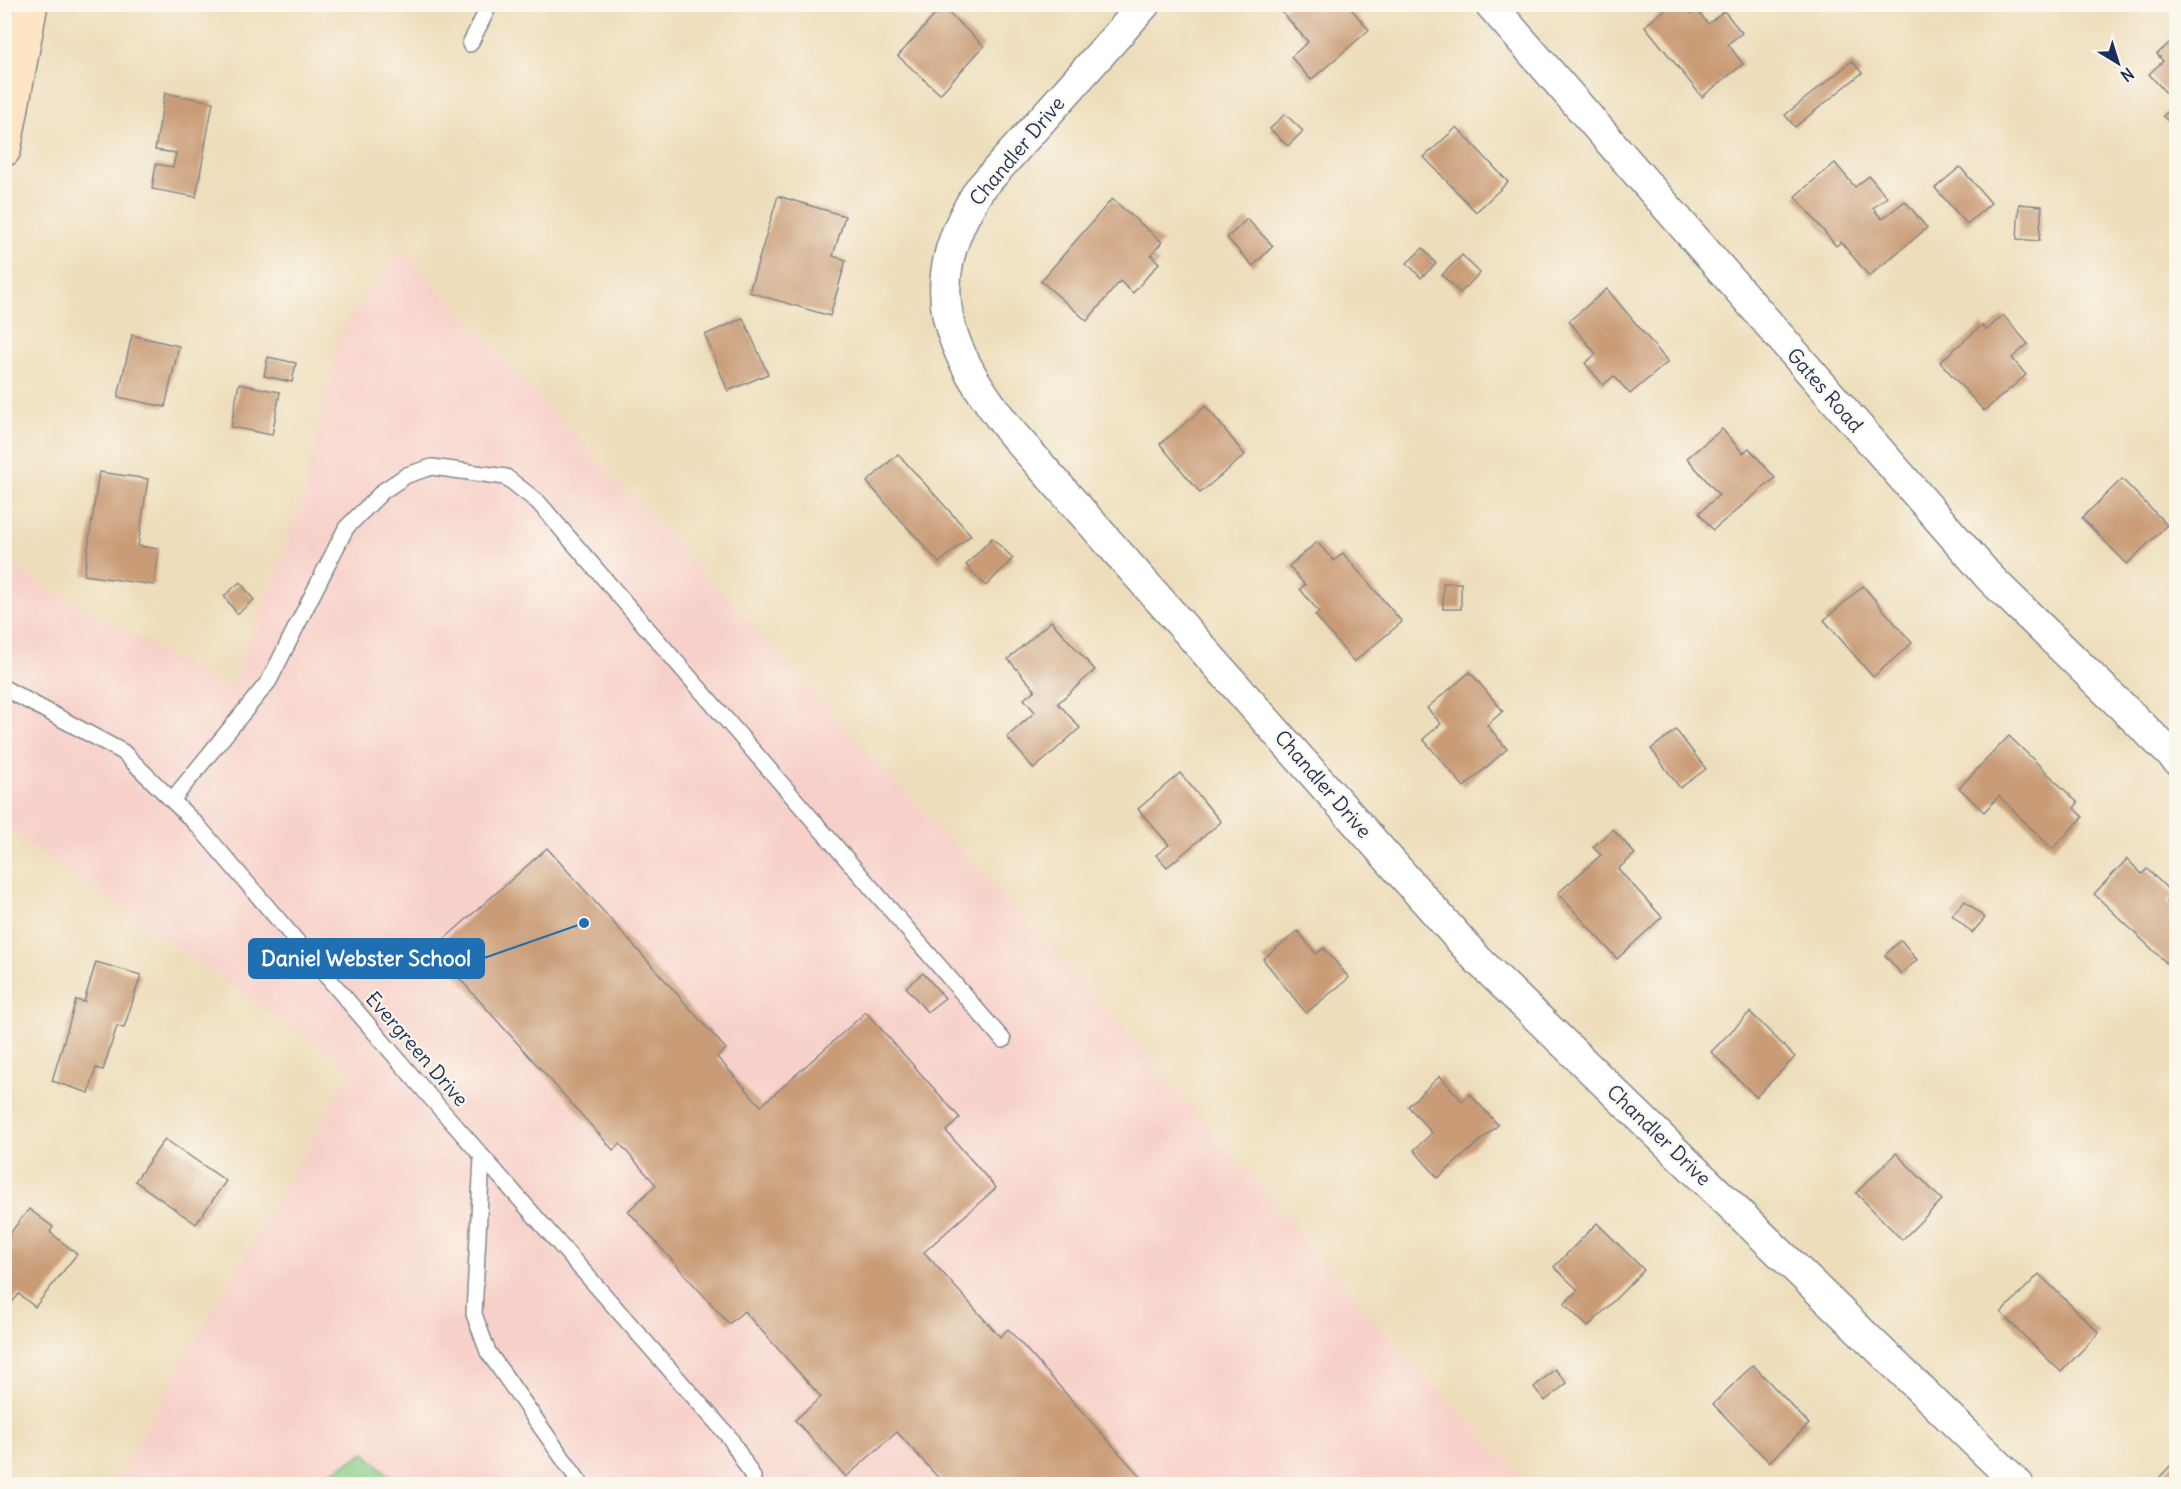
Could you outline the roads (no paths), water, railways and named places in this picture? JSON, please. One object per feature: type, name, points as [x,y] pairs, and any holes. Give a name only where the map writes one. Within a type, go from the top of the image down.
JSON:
[{"type":"main road","points":[[4,150],[31,4]]},
{"type":"street","name":"Chandler Drive","points":[[1145,4],[979,190],[953,241],[944,276],[947,317],[960,357],[981,393],[1011,432],[1477,959],[2018,1485]]},
{"type":"street","name":"Gates Road","points":[[1490,4],[1990,578],[2176,759]]},
{"type":"lane","points":[[470,44],[490,4]]},
{"type":"lane","points":[[172,800],[269,681],[346,528],[358,514],[383,491],[407,475],[432,467],[506,477],[538,502],[1002,1040]]},
{"type":"lane","name":"Evergreen Drive","points":[[4,688],[123,753],[199,827],[482,1156],[730,1438],[753,1477],[752,1485]]},
{"type":"lane","points":[[482,1156],[474,1314],[488,1352],[580,1485]]},
{"type":"place","name":"Daniel Webster School","points":[[584,923]]}]
